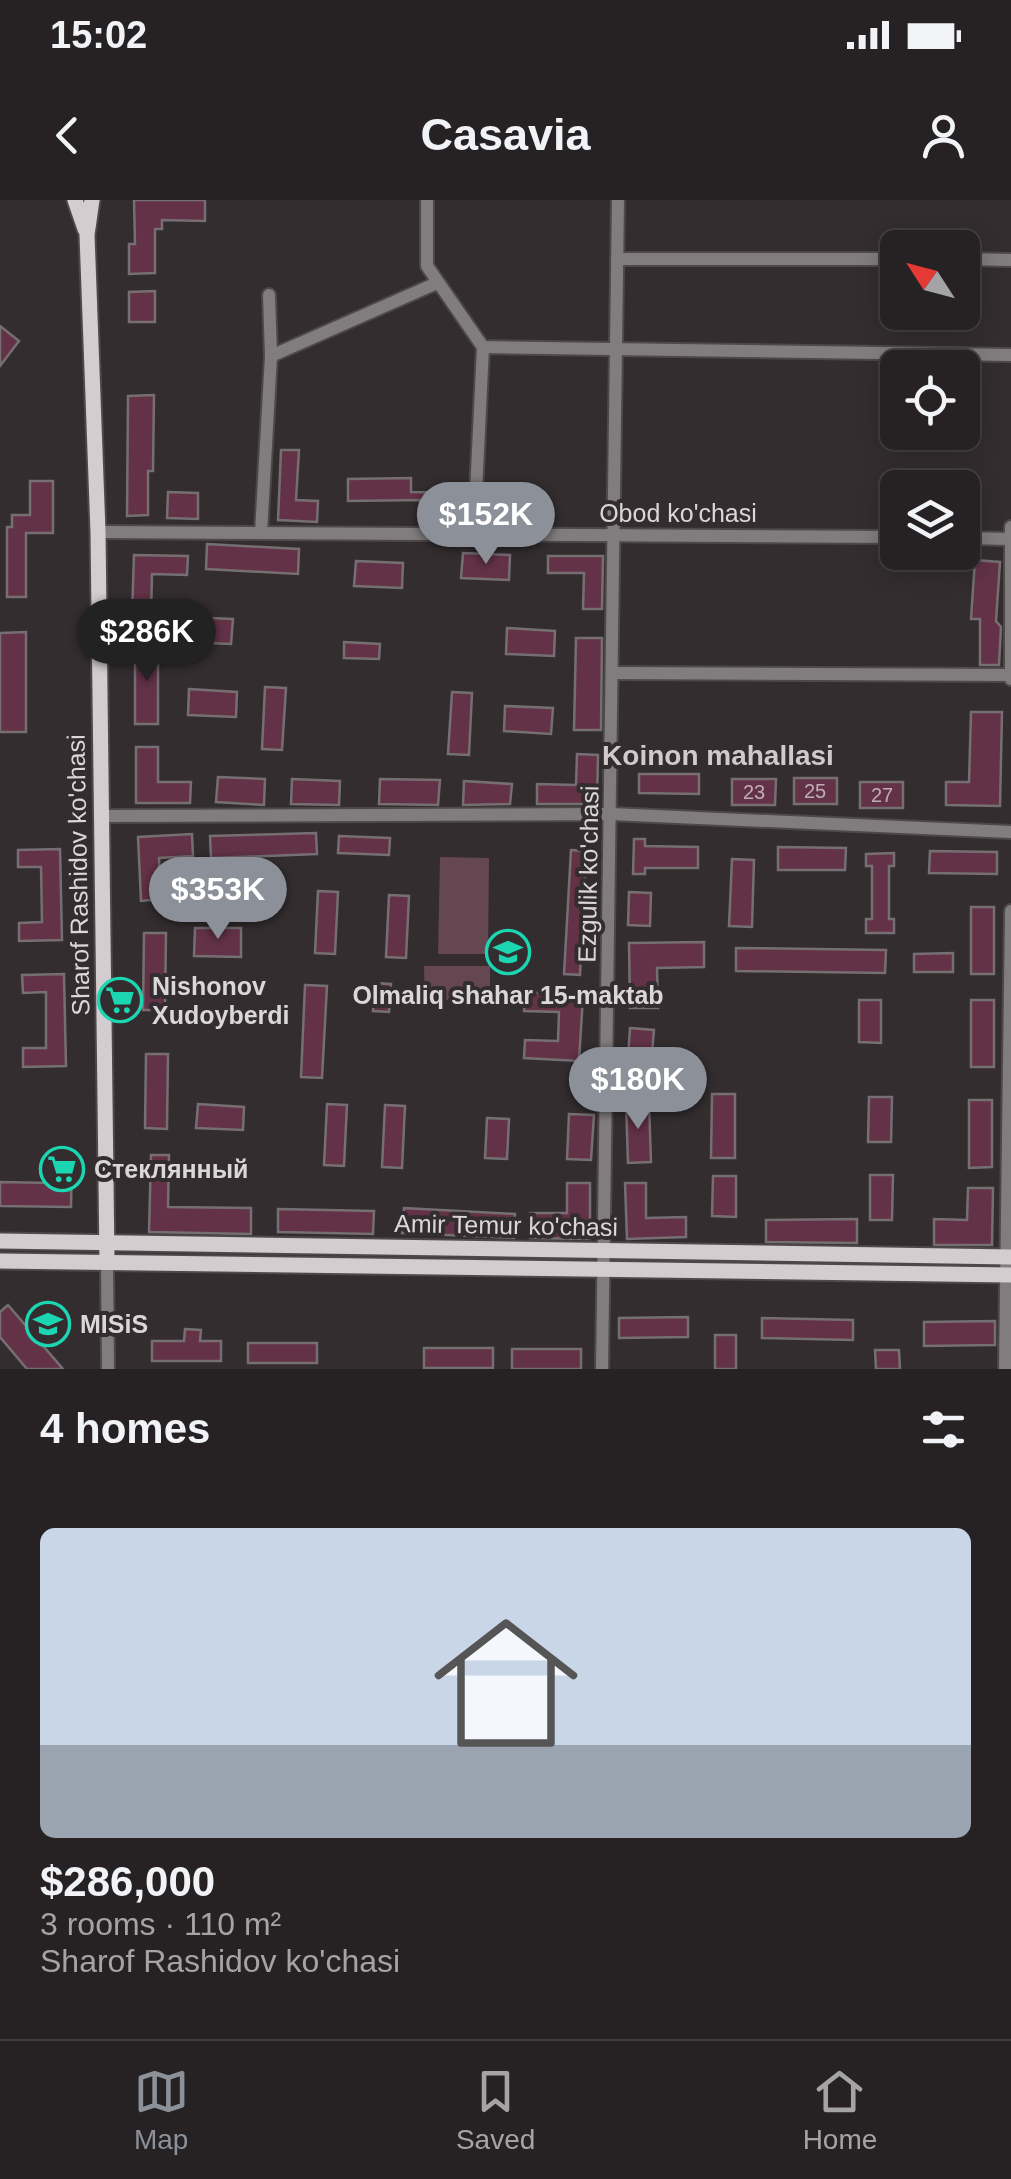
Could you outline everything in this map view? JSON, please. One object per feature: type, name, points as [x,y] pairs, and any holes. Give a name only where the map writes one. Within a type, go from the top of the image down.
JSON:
[{"type":"main road","points":[[75,200],[87,235]]},
{"type":"main road","name":"Sharof Rashidov ko'chasi","points":[[92,200],[87,235],[98,532],[107,1262]]},
{"type":"main road","name":"Amir Temur ko'chasi","points":[[0,1241],[1009,1275]]},
{"type":"main road","name":"Amir Temur ko'chasi","points":[[0,1261],[1009,1257]]},
{"type":"street","points":[[427,200],[427,266],[483,347],[474,534]]},
{"type":"street","name":"Ezgulik ko'chasi","points":[[602,1369],[618,200]]},
{"type":"street","points":[[617,259],[880,259]]},
{"type":"street","points":[[980,260],[1011,260]]},
{"type":"street","points":[[271,356],[438,283]]},
{"type":"street","points":[[262,533],[271,356],[269,295]]},
{"type":"street","points":[[483,347],[1011,356]]},
{"type":"street","points":[[612,673],[1011,678],[1011,527]]},
{"type":"street","name":"Obod ko'chasi","points":[[98,532],[880,537]]},
{"type":"street","points":[[980,538],[1011,539]]},
{"type":"street","points":[[102,816],[611,814],[1011,832]]},
{"type":"street","points":[[1005,1369],[1011,911]]},
{"type":"street","name":"Sharof Rashidov ko'chasi","points":[[107,1262],[108,1369]]},
{"type":"shaded area","points":[[440,857],[489,858],[488,954],[438,954]]},
{"type":"shaded area","points":[[424,966],[490,966],[490,1000],[425,1000]]},
{"type":"building","points":[[134,200],[205,200],[205,221],[162,220],[162,229],[155,229],[155,273],[129,274],[129,244],[135,244]]},
{"type":"building","points":[[155,291],[155,322],[129,322],[129,292]]},
{"type":"building","points":[[0,326],[19,341],[0,366]]},
{"type":"building","points":[[154,395],[148,515],[127,516],[128,396]]},
{"type":"building","points":[[281,450],[299,450],[296,500],[318,501],[317,522],[278,520]]},
{"type":"building","points":[[411,478],[411,492],[466,493],[464,524],[420,522],[420,500],[348,501],[348,479]]},
{"type":"building","points":[[30,481],[53,481],[53,533],[26,533],[26,597],[7,597],[7,527],[12,527],[12,515],[30,515]]},
{"type":"building","points":[[168,492],[198,493],[198,519],[167,518]]},
{"type":"building","points":[[207,544],[299,549],[298,574],[206,569]]},
{"type":"building","points":[[463,553],[510,555],[509,580],[461,578]]},
{"type":"building","points":[[134,555],[188,556],[187,575],[152,574],[151,615],[132,614]]},
{"type":"building","points":[[548,556],[603,556],[602,609],[583,609],[584,573],[548,573]]},
{"type":"building","points":[[980,560],[1000,562],[996,621],[1001,627],[999,665],[980,665],[980,619],[971,619],[974,570],[980,570]]},
{"type":"building","points":[[356,561],[403,563],[402,588],[354,586]]},
{"type":"building","points":[[185,617],[233,619],[231,644],[184,642]]},
{"type":"building","points":[[507,628],[555,631],[554,656],[506,654]]},
{"type":"building","points":[[26,632],[26,732],[0,732],[0,633]]},
{"type":"building","points":[[576,638],[602,638],[601,730],[574,730]]},
{"type":"building","points":[[344,642],[380,644],[379,659],[344,658]]},
{"type":"building","points":[[135,644],[158,644],[158,724],[135,724]]},
{"type":"building","points":[[265,687],[286,688],[282,750],[262,749]]},
{"type":"building","points":[[189,689],[237,692],[236,717],[188,715]]},
{"type":"building","points":[[452,692],[472,693],[469,755],[448,754]]},
{"type":"building","points":[[505,706],[553,708],[551,734],[504,731]]},
{"type":"building","points":[[971,712],[1002,712],[1000,806],[946,805],[946,782],[969,782]]},
{"type":"building","points":[[136,747],[158,747],[158,782],[191,782],[190,803],[136,803]]},
{"type":"building","points":[[577,754],[598,755],[597,804],[537,804],[537,784],[576,785]]},
{"type":"building","points":[[639,774],[699,774],[699,794],[639,793]]},
{"type":"building","points":[[218,777],[265,779],[264,805],[216,802]]},
{"type":"building","points":[[794,778],[837,778],[837,804],[794,804]]},
{"type":"building","points":[[292,779],[340,781],[339,805],[291,804]]},
{"type":"building","points":[[380,779],[440,780],[438,805],[379,804]]},
{"type":"building","points":[[732,779],[776,779],[775,805],[732,805]]},
{"type":"building","points":[[464,781],[512,784],[510,804],[463,805]]},
{"type":"building","points":[[860,782],[903,782],[903,808],[860,808]]},
{"type":"building","points":[[316,833],[317,854],[211,858],[210,836]]},
{"type":"building","points":[[192,834],[193,856],[159,858],[161,899],[141,901],[138,837]]},
{"type":"building","points":[[339,836],[390,838],[389,855],[338,853]]},
{"type":"building","points":[[634,839],[645,839],[645,846],[698,847],[698,868],[645,868],[645,874],[633,874]]},
{"type":"building","points":[[778,847],[846,848],[845,870],[778,870]]},
{"type":"building","points":[[60,849],[62,940],[19,941],[19,923],[42,922],[41,867],[18,867],[18,850]]},
{"type":"building","points":[[571,850],[586,851],[580,975],[564,974]]},
{"type":"building","points":[[930,851],[997,852],[997,874],[929,873]]},
{"type":"building","points":[[894,853],[894,866],[889,866],[889,919],[894,919],[894,933],[866,933],[866,919],[872,919],[872,866],[866,866],[866,854]]},
{"type":"building","points":[[732,859],[754,860],[752,927],[729,926]]},
{"type":"building","points":[[318,891],[338,892],[335,954],[315,953]]},
{"type":"building","points":[[629,892],[651,893],[650,926],[628,925]]},
{"type":"building","points":[[389,895],[409,896],[406,958],[386,957]]},
{"type":"building","points":[[971,907],[994,907],[994,974],[971,974]]},
{"type":"building","points":[[195,928],[241,928],[241,957],[194,956]]},
{"type":"building","points":[[144,933],[166,933],[165,1010],[143,1010]]},
{"type":"building","points":[[704,942],[704,967],[657,968],[658,1008],[630,1008],[629,943]]},
{"type":"building","points":[[736,948],[886,950],[885,973],[736,971]]},
{"type":"building","points":[[953,953],[953,972],[914,972],[914,954]]},
{"type":"building","points":[[64,974],[66,1066],[23,1067],[23,1048],[46,1048],[46,992],[23,993],[22,975]]},
{"type":"building","points":[[375,983],[391,984],[389,1012],[373,1011]]},
{"type":"building","points":[[305,985],[327,986],[322,1078],[301,1077]]},
{"type":"building","points":[[525,992],[583,996],[579,1061],[524,1058],[525,1040],[558,1041],[559,1012],[524,1011]]},
{"type":"building","points":[[859,1000],[881,1000],[881,1043],[859,1042]]},
{"type":"building","points":[[971,1000],[994,1000],[994,1067],[971,1067]]},
{"type":"building","points":[[630,1028],[654,1030],[649,1087],[626,1086]]},
{"type":"building","points":[[146,1054],[168,1054],[167,1129],[145,1128]]},
{"type":"building","points":[[712,1094],[735,1094],[735,1158],[711,1158]]},
{"type":"building","points":[[869,1097],[892,1097],[891,1142],[868,1142]]},
{"type":"building","points":[[969,1100],[992,1100],[992,1167],[969,1168]]},
{"type":"building","points":[[649,1102],[651,1162],[628,1163],[626,1103]]},
{"type":"building","points":[[198,1104],[244,1107],[243,1130],[196,1128]]},
{"type":"building","points":[[327,1104],[347,1105],[344,1166],[324,1165]]},
{"type":"building","points":[[385,1105],[405,1106],[402,1168],[382,1167]]},
{"type":"building","points":[[569,1114],[594,1115],[591,1160],[567,1159]]},
{"type":"building","points":[[487,1118],[509,1119],[507,1159],[485,1158]]},
{"type":"building","name":"Стеклянный","points":[[53,1155],[72,1156],[71,1207],[0,1206],[0,1182],[52,1183]]},
{"type":"building","points":[[151,1155],[169,1155],[168,1207],[251,1208],[251,1234],[149,1232]]},
{"type":"building","points":[[870,1175],[893,1175],[892,1220],[870,1220]]},
{"type":"building","points":[[713,1176],[736,1176],[736,1217],[712,1216]]},
{"type":"building","points":[[567,1183],[590,1183],[590,1239],[530,1238],[530,1213],[567,1213]]},
{"type":"building","points":[[625,1183],[646,1183],[646,1218],[686,1217],[686,1237],[627,1239]]},
{"type":"building","points":[[968,1188],[993,1188],[992,1245],[934,1245],[934,1219],[967,1220]]},
{"type":"building","points":[[404,1208],[515,1214],[514,1238],[402,1233]]},
{"type":"building","points":[[278,1209],[374,1211],[373,1234],[278,1232]]},
{"type":"building","points":[[857,1219],[857,1243],[766,1242],[766,1220]]},
{"type":"building","points":[[8,1305],[63,1369],[27,1369],[0,1337],[0,1312]]},
{"type":"building","points":[[688,1317],[688,1337],[619,1338],[619,1318]]},
{"type":"building","points":[[762,1318],[853,1320],[853,1340],[762,1338]]},
{"type":"building","points":[[995,1321],[995,1345],[924,1346],[924,1322]]},
{"type":"building","points":[[185,1329],[201,1330],[200,1341],[221,1341],[221,1361],[152,1361],[152,1341],[184,1341]]},
{"type":"building","points":[[715,1335],[736,1335],[736,1369],[715,1369]]},
{"type":"building","points":[[248,1343],[317,1343],[317,1363],[248,1363]]},
{"type":"building","points":[[424,1348],[493,1348],[493,1368],[424,1368]]},
{"type":"building","points":[[512,1349],[581,1349],[581,1369],[512,1369]]},
{"type":"building","points":[[875,1350],[899,1350],[900,1369],[876,1369]]},
{"type":"place","name":"Olmaliq shahar 15-maktab","points":[[508,952]]},
{"type":"place","name":"Nishonov Xudoyberdi","points":[[120,1000]]},
{"type":"place","name":"Стеклянный","points":[[62,1169]]},
{"type":"place","name":"MISiS","points":[[48,1324]]},
{"type":"district","name":"Koinon mahallasi","points":[[718,755]]}]
